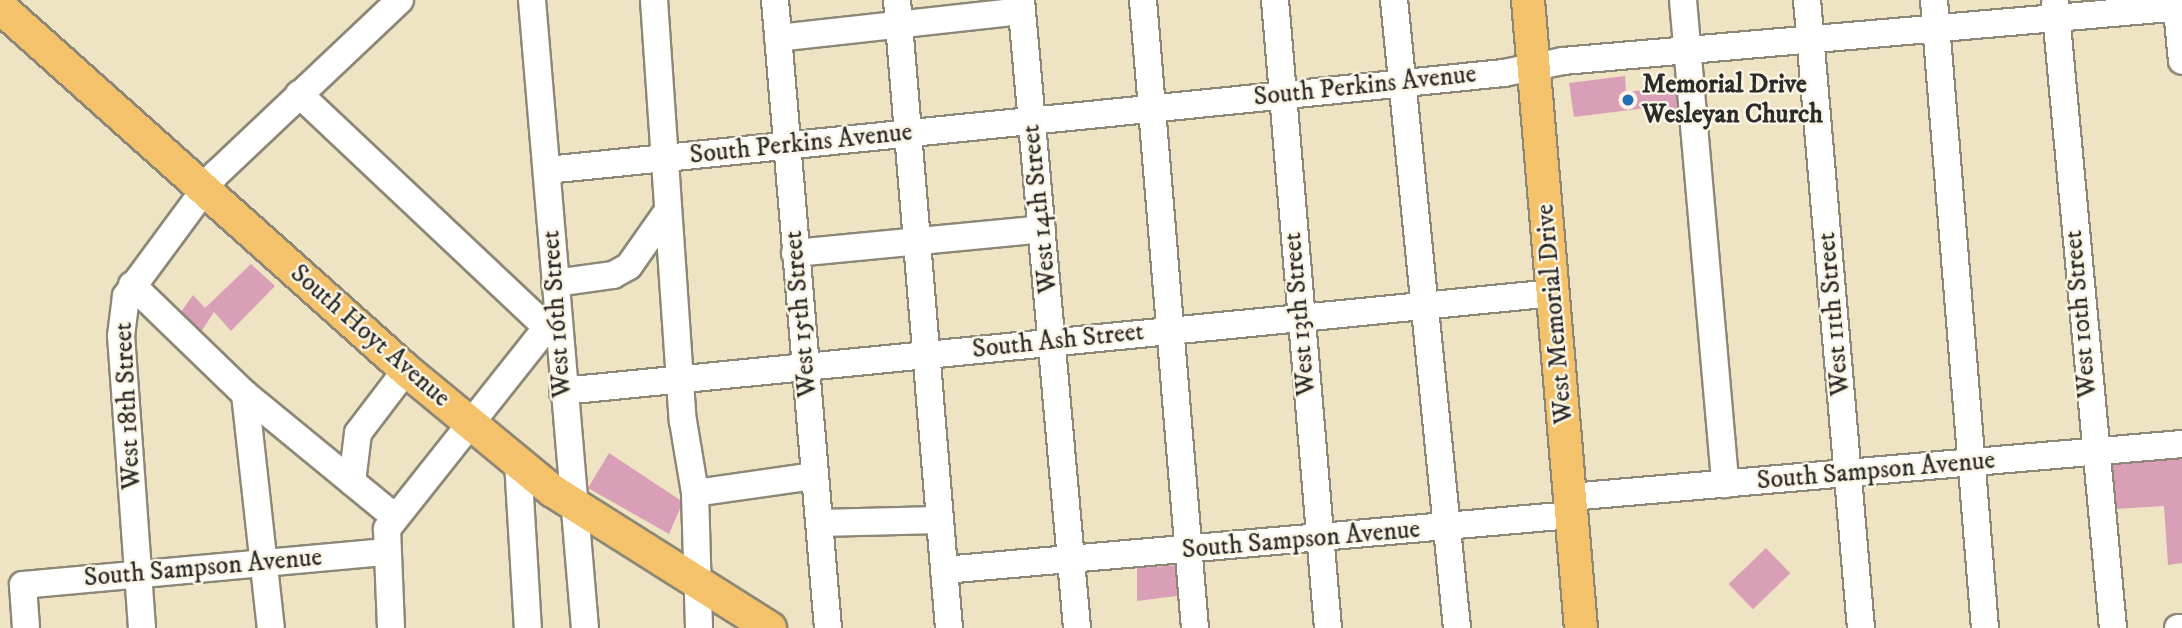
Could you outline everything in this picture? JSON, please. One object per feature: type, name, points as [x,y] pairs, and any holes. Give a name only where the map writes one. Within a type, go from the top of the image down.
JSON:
[{"type":"main road","name":"West Memorial Drive","points":[[1528,0],[1581,628]]},
{"type":"main road","name":"South Hoyt Avenue","points":[[0,7],[406,370],[518,462],[573,504],[770,628]]},
{"type":"street","name":"West 18th Street","points":[[142,628],[121,336],[132,285],[206,190],[299,94],[400,0]]},
{"type":"street","name":"West 16th Street","points":[[533,0],[555,284],[552,332],[563,391],[585,628]]},
{"type":"street","points":[[654,0],[662,159],[680,379],[695,493],[695,583],[699,628]]},
{"type":"street","name":"West 15th Street","points":[[775,0],[785,144],[807,366],[828,628]]},
{"type":"street","points":[[1143,0],[1154,107],[1195,628]]},
{"type":"street","name":"West 13th Street","points":[[1275,0],[1328,628]]},
{"type":"street","points":[[1394,0],[1457,628]]},
{"type":"street","points":[[1683,0],[1725,484]]},
{"type":"street","name":"West 11th Street","points":[[1807,0],[1861,628]]},
{"type":"street","points":[[1934,0],[1985,628]]},
{"type":"street","points":[[2178,5],[2182,61]]},
{"type":"street","name":"South Perkins Avenue","points":[[547,170],[1687,50],[1937,28],[2055,9],[2178,5]]},
{"type":"street","points":[[778,38],[898,12],[1022,6]]},
{"type":"street","name":"West 14th Street","points":[[1022,6],[1054,341],[1077,628]]},
{"type":"street","name":"West 10th Street","points":[[2055,9],[2093,452],[2113,628]]},
{"type":"street","points":[[898,12],[948,628]]},
{"type":"street","points":[[299,94],[552,332],[471,424],[395,517],[384,552],[391,628]]},
{"type":"street","points":[[555,284],[613,275],[629,266],[667,212]]},
{"type":"street","points":[[795,253],[1042,229]]},
{"type":"street","points":[[132,285],[245,394],[395,517]]},
{"type":"street","name":"South Ash Street","points":[[563,391],[1553,293]]},
{"type":"street","points":[[352,482],[358,433],[406,370]]},
{"type":"street","points":[[245,394],[271,628]]},
{"type":"street","name":"South Sampson Avenue","points":[[944,570],[1449,528],[1571,506],[1725,484],[2182,444]]},
{"type":"street","points":[[518,462],[528,628]]},
{"type":"street","points":[[695,493],[815,476]]},
{"type":"street","points":[[819,523],[940,520]]},
{"type":"street","name":"South Sampson Avenue","points":[[26,628],[23,585],[384,552]]},
{"type":"building","name":"Memorial Drive Wesleyan Church","points":[[1625,76],[1626,92],[1644,90],[1644,82],[1677,78],[1686,112],[1647,117],[1646,108],[1574,117],[1569,83]]},
{"type":"building","points":[[251,264],[275,286],[231,331],[214,312],[201,332],[181,312],[193,295],[205,308]]},
{"type":"building","points":[[609,453],[683,502],[669,534],[588,488]]},
{"type":"building","points":[[2182,459],[2182,563],[2168,565],[2164,506],[2115,509],[2111,469],[2113,463]]},
{"type":"building","points":[[1766,548],[1790,573],[1753,609],[1729,584]]},
{"type":"building","points":[[1180,565],[1184,595],[1137,601],[1137,568]]},
{"type":"place","name":"Memorial Drive Wesleyan Church","points":[[1628,100]]}]
